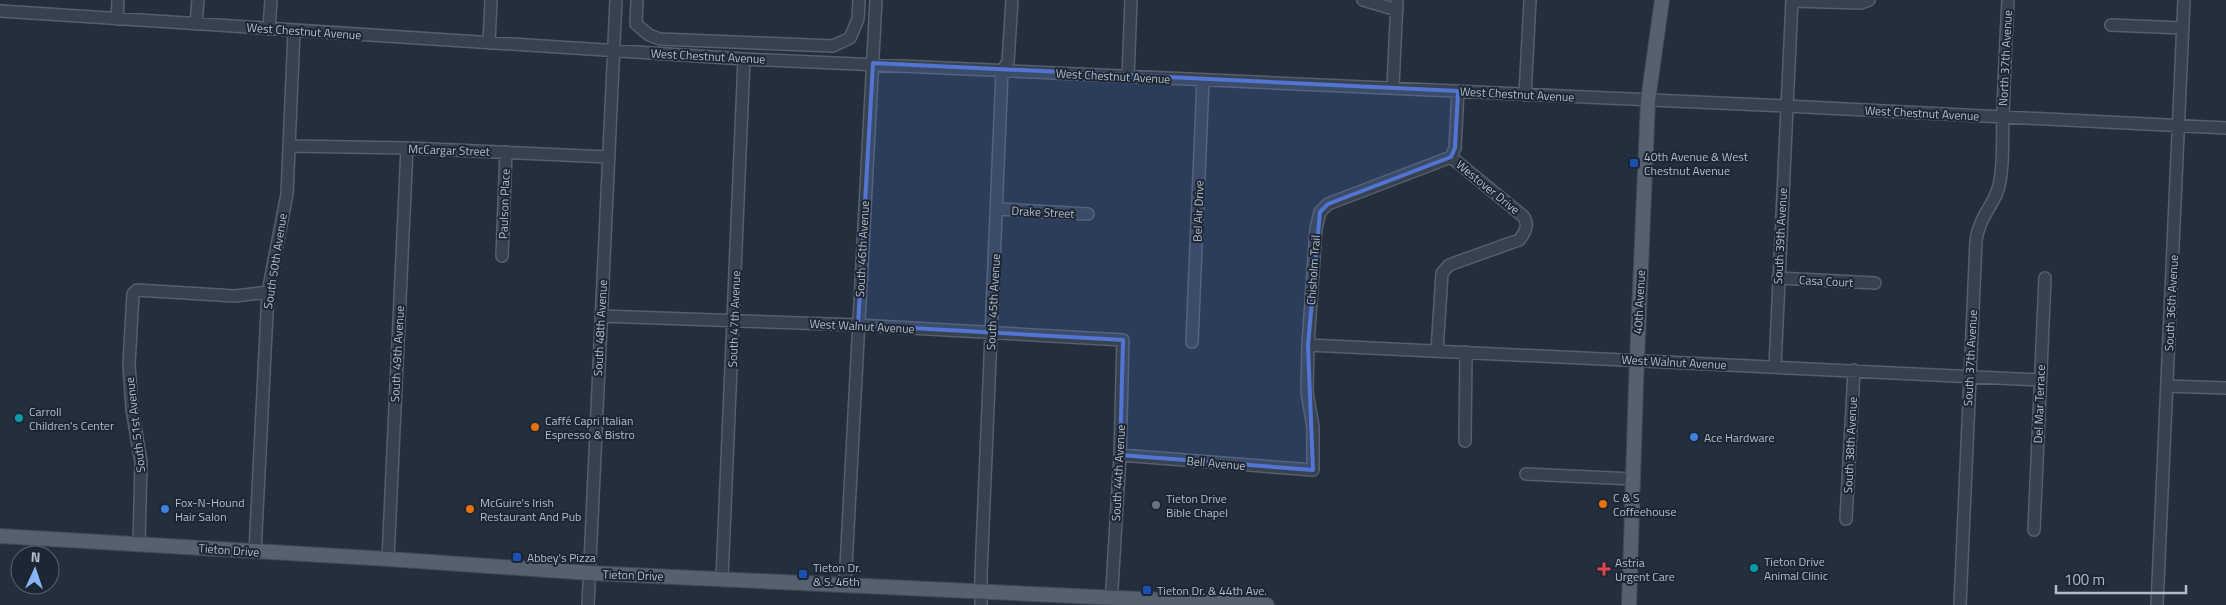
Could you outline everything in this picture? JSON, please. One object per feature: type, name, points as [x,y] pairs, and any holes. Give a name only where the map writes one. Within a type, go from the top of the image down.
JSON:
[{"type":"main road","name":"40th Avenue","points":[[1629,605],[1648,100],[1662,0]]},
{"type":"main road","name":"Tieton Drive","points":[[0,536],[590,573],[845,584],[982,598],[1267,605]]},
{"type":"street","points":[[117,19],[118,0]]},
{"type":"street","points":[[196,24],[198,0]]},
{"type":"street","points":[[269,29],[271,0]]},
{"type":"street","points":[[489,44],[491,0]]},
{"type":"street","name":"South 48th Avenue","points":[[588,605],[612,52],[616,0]]},
{"type":"street","points":[[637,0],[636,24],[649,35],[660,39],[833,46],[850,38],[858,19],[859,0]]},
{"type":"street","name":"South 46th Avenue","points":[[845,584],[876,0]]},
{"type":"street","name":"South 45th Avenue","points":[[982,598],[981,574],[998,210],[1002,71],[1008,62],[1012,0]]},
{"type":"street","points":[[1128,77],[1131,0]]},
{"type":"street","points":[[1364,0],[1397,5],[1393,87]]},
{"type":"street","points":[[1525,95],[1530,0]]},
{"type":"street","points":[[1792,0],[1861,3],[1869,0]]},
{"type":"street","name":"South 39th Avenue","points":[[1775,367],[1792,0]]},
{"type":"street","name":"North 37th Avenue","points":[[2003,117],[2008,0]]},
{"type":"street","name":"South 36th Avenue","points":[[2157,605],[2184,0]]},
{"type":"street","name":"West Chestnut Avenue","points":[[0,11],[612,52],[744,59],[1393,87],[1525,95],[2226,128]]},
{"type":"street","points":[[2111,25],[2182,28]]},
{"type":"street","name":"South 50th Avenue","points":[[255,552],[268,292],[287,194],[294,31]]},
{"type":"street","name":"South 47th Avenue","points":[[722,579],[744,59]]},
{"type":"street","name":"Bel Air Drive","points":[[1192,342],[1203,80]]},
{"type":"street","name":"Westover Drive","points":[[1437,350],[1442,273],[1449,265],[1519,240],[1527,225],[1523,216],[1451,157],[1455,148],[1458,91]]},
{"type":"street","name":"South 37th Avenue","points":[[1960,605],[1977,228],[1987,208],[1993,201],[2000,183],[2004,149],[2003,117]]},
{"type":"street","name":"McCargar Street","points":[[290,146],[406,148],[608,157]]},
{"type":"street","name":"South 49th Avenue","points":[[388,559],[406,148]]},
{"type":"street","name":"Paulson Place","points":[[502,256],[506,152]]},
{"type":"street","name":"Chisholm Trail","points":[[1313,470],[1313,427],[1307,392],[1308,345],[1316,230],[1320,212],[1328,204],[1451,157]]},
{"type":"street","name":"Drake Street","points":[[998,210],[1088,214]]},
{"type":"street","name":"Casa Court","points":[[1778,278],[1875,283]]},
{"type":"street","name":"Del Mar Terrace","points":[[2034,530],[2045,278]]},
{"type":"street","name":"South 51st Avenue","points":[[139,544],[141,462],[132,410],[129,364],[133,294],[137,290],[235,296],[268,292]]},
{"type":"street","name":"West Walnut Avenue","points":[[601,316],[858,325],[1123,340]]},
{"type":"street","name":"South 44th Avenue","points":[[1111,601],[1120,455],[1123,340]]},
{"type":"street","name":"West Walnut Avenue","points":[[1308,345],[2040,380]]},
{"type":"street","points":[[1465,441],[1466,352]]},
{"type":"street","name":"South 38th Avenue","points":[[1846,519],[1854,370]]},
{"type":"street","points":[[2167,386],[2226,388]]},
{"type":"street","name":"Bell Avenue","points":[[1120,455],[1313,470]]},
{"type":"street","points":[[1526,474],[1633,479]]},
{"type":"highlighted area","points":[[873,63],[1458,91],[1455,148],[1451,157],[1328,204],[1320,212],[1308,345],[1313,470],[1120,455],[1123,340],[858,325]]},
{"type":"place","name":"40th Avenue & West Chestnut Avenue","points":[[1634,163]]},
{"type":"place","name":"Carroll Children's Center","points":[[19,418]]},
{"type":"place","name":"Caffé Capri Italian Espresso & Bistro","points":[[535,427]]},
{"type":"place","name":"Ace Hardware","points":[[1694,437]]},
{"type":"place","name":"C & S Coffeehouse","points":[[1603,504]]},
{"type":"place","name":"Tieton Drive Bible Chapel","points":[[1156,505]]},
{"type":"place","name":"Fox-N-Hound Hair Salon","points":[[165,509]]},
{"type":"place","name":"McGuire's Irish Restaurant And Pub","points":[[470,509]]},
{"type":"place","name":"Abbey's Pizza","points":[[517,557]]},
{"type":"place","name":"Tieton Drive Animal Clinic","points":[[1754,568]]},
{"type":"place","name":"Astria Urgent Care","points":[[1604,569]]},
{"type":"place","name":"Tieton Dr. & S. 46th","points":[[803,574]]},
{"type":"place","name":"Tieton Dr. & 44th Ave.","points":[[1147,590]]}]
